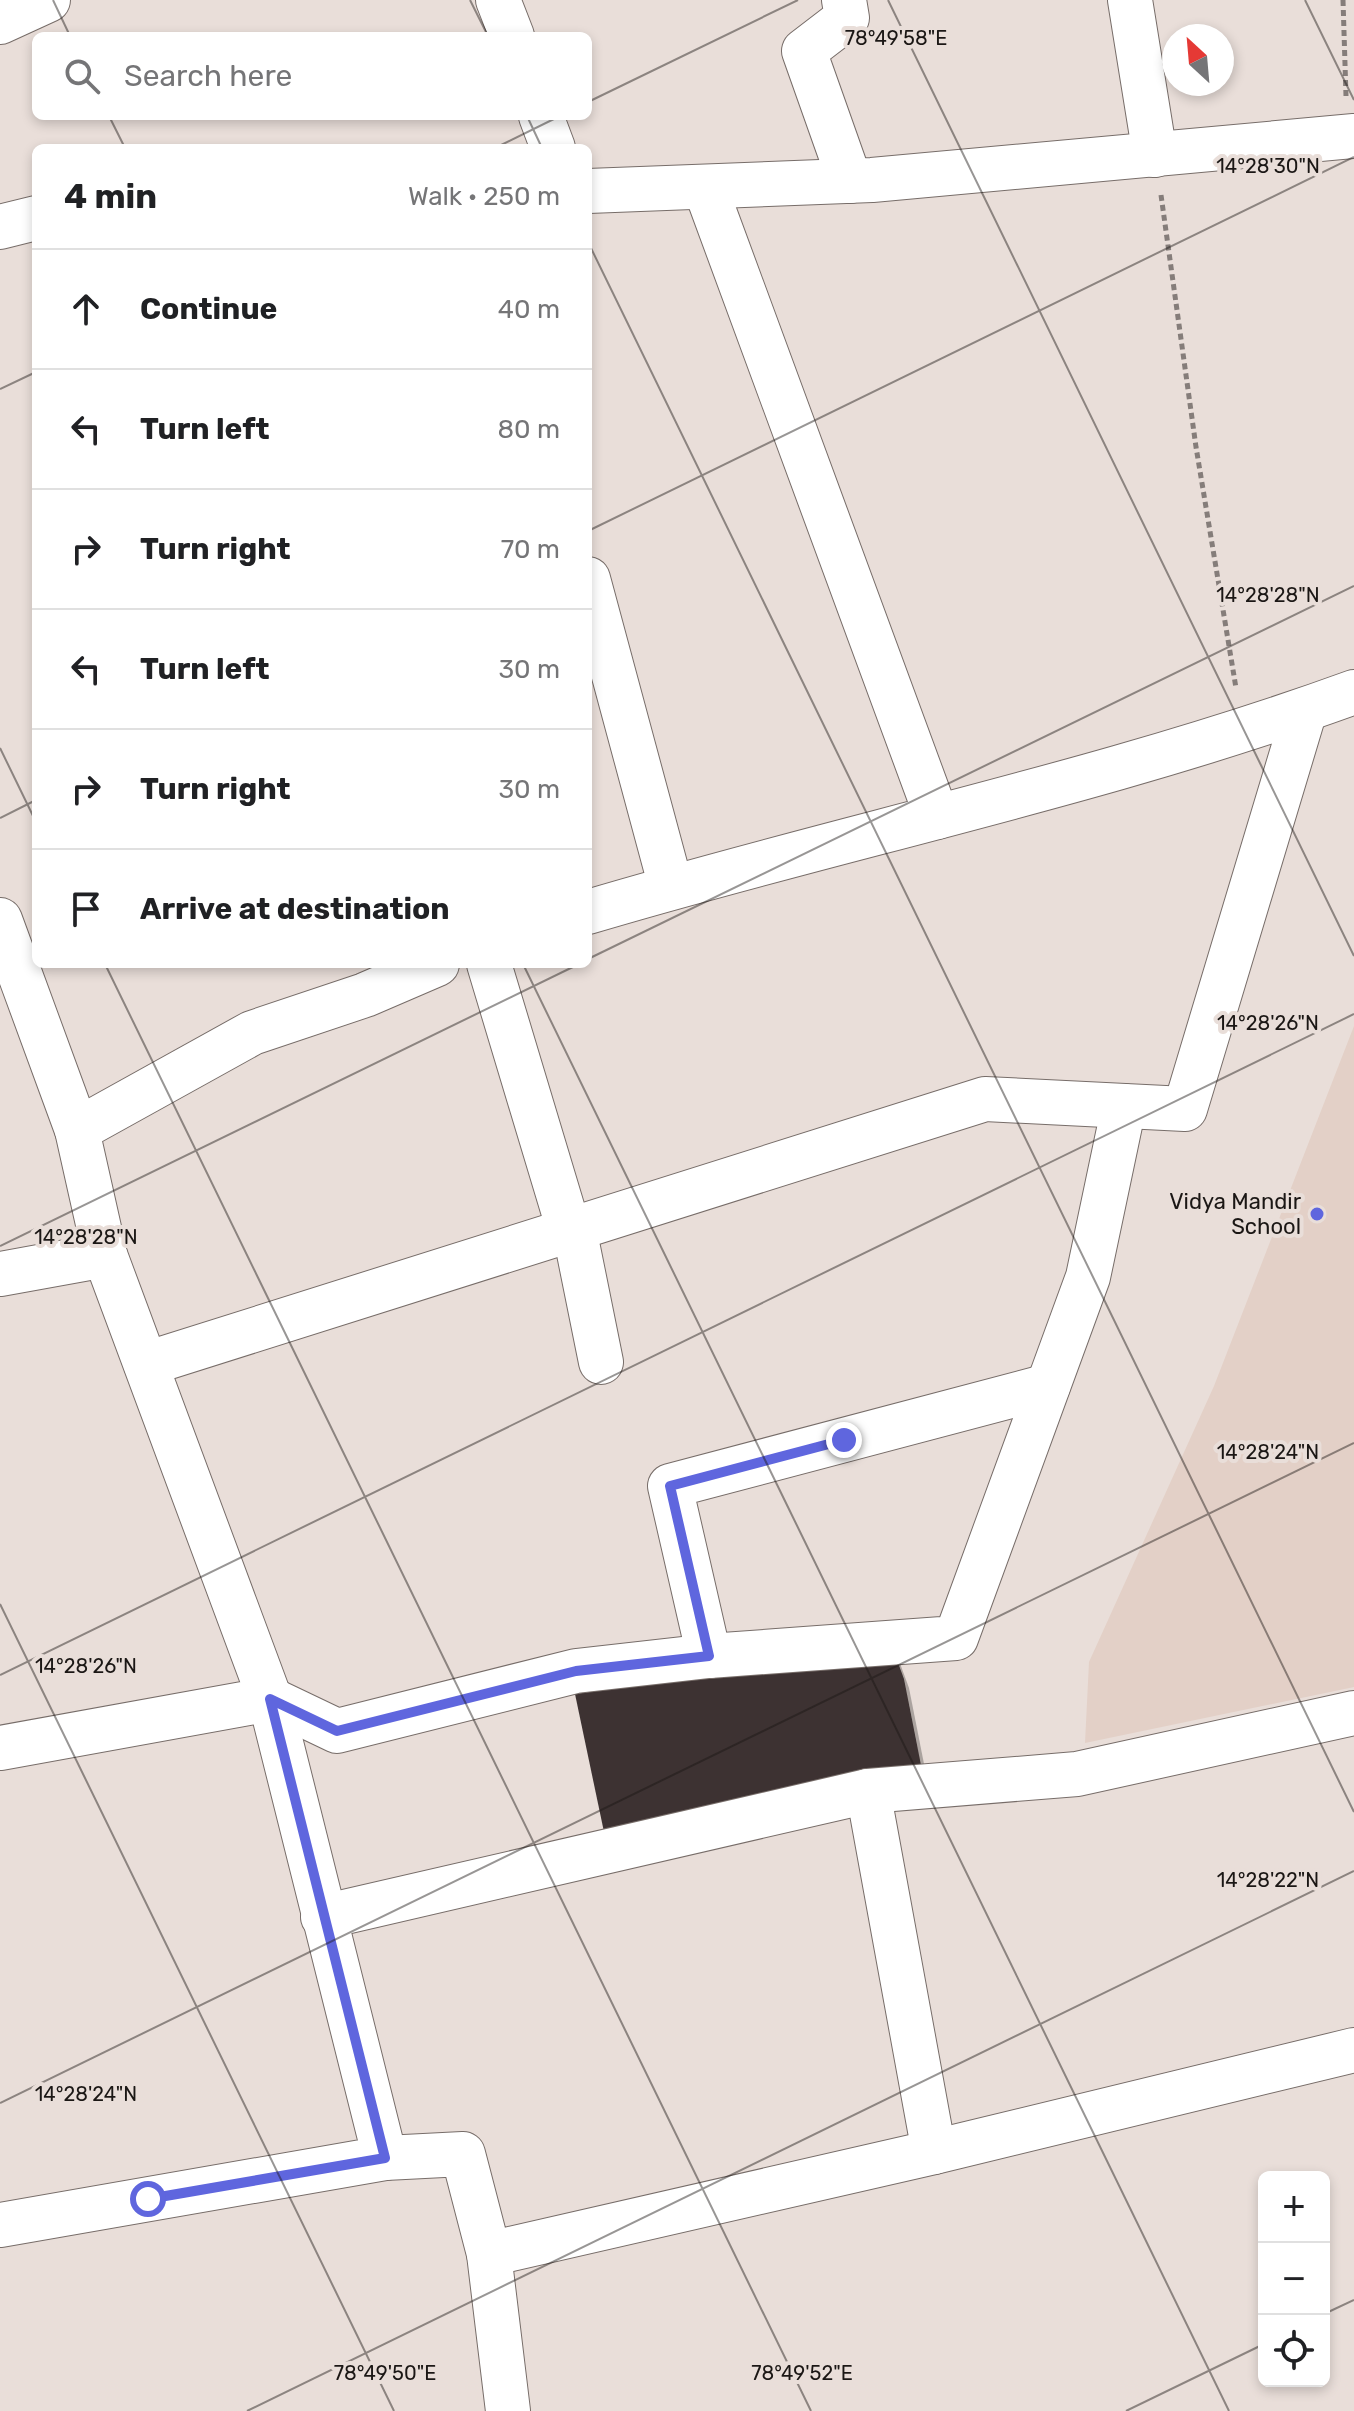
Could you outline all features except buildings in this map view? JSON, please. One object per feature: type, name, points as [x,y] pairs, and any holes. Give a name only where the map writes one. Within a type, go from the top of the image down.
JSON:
[{"type":"street","points":[[0,22],[48,0]]},
{"type":"street","points":[[498,0],[510,32]]},
{"type":"street","points":[[844,0],[847,18],[804,51],[850,181]]},
{"type":"street","points":[[1130,0],[1155,155]]},
{"type":"street","points":[[542,120],[552,144]]},
{"type":"street","points":[[592,191],[850,181],[1351,136]]},
{"type":"street","points":[[705,187],[937,817]]},
{"type":"street","points":[[0,227],[32,219]]},
{"type":"street","points":[[592,594],[671,887]]},
{"type":"street","points":[[592,911],[937,817],[1243,729],[1354,692]]},
{"type":"street","points":[[146,1364],[985,1099],[1185,1109],[1305,710]]},
{"type":"street","points":[[0,920],[77,1130],[105,1255],[270,1699],[385,2158]]},
{"type":"street","points":[[77,1130],[252,1033],[365,995],[428,968]]},
{"type":"street","points":[[490,968],[569,1230],[578,1248],[601,1362]]},
{"type":"street","points":[[0,1748],[270,1699],[337,1731],[576,1671],[709,1656],[956,1638],[1088,1277],[1124,1106]]},
{"type":"street","points":[[0,1274],[105,1255]]},
{"type":"street","points":[[709,1656],[670,1486],[1048,1386]]},
{"type":"street","points":[[323,1917],[868,1791],[1077,1774],[1354,1713]]},
{"type":"street","points":[[868,1791],[934,2152]]},
{"type":"street","points":[[489,2254],[934,2152],[1354,2050]]},
{"type":"street","points":[[0,2225],[385,2158],[463,2154],[489,2254],[508,2411]]},
{"type":"path","points":[[1343,0],[1351,136]]},
{"type":"path","points":[[1155,155],[1196,447],[1243,729]]},
{"type":"shaded area","name":"Vidya Mandir School","points":[[1354,1026],[1354,1687],[1085,1743],[1089,1662],[1214,1386]]},
{"type":"place","name":"Vidya Mandir School","points":[[1317,1214]]},
{"type":"route","points":[[148,2199],[385,2158],[270,1699],[337,1731],[576,1671],[709,1656],[670,1486],[844,1440]]}]
